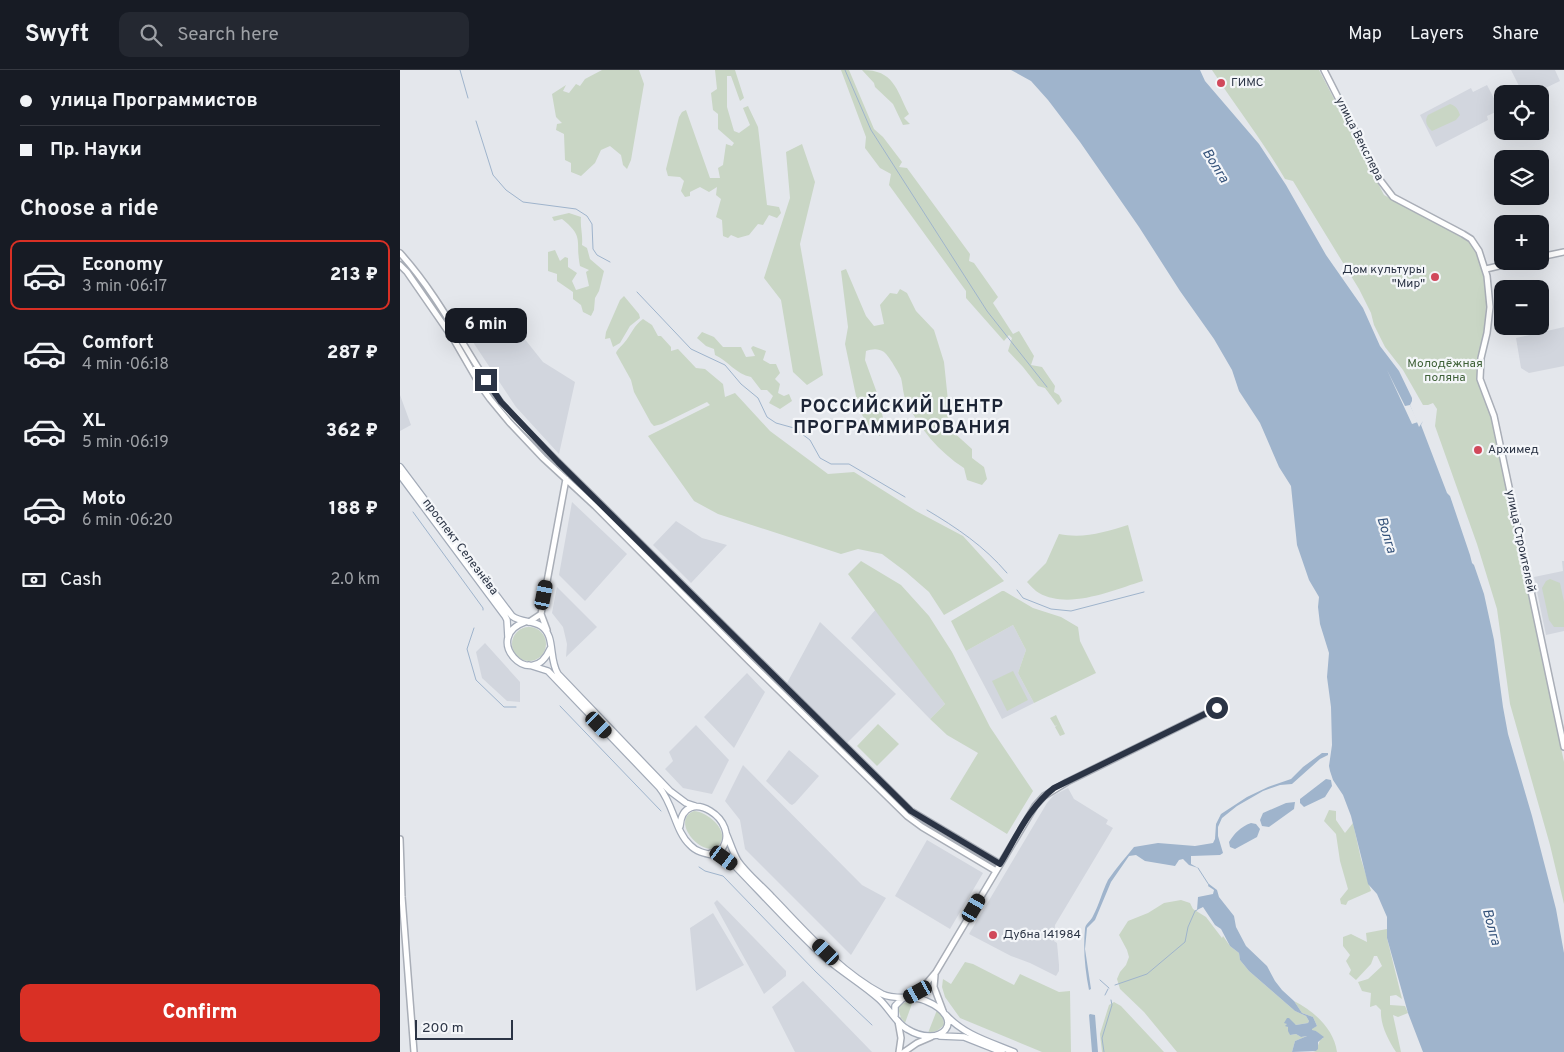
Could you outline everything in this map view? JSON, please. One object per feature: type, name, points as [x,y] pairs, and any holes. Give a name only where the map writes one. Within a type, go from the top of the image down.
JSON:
[{"type":"main road","name":"проспект Селезнёва","points":[[400,467],[509,613],[516,619],[540,625],[549,634]]},
{"type":"main road","name":"проспект Селезнёва","points":[[400,475],[505,616],[507,620],[509,652],[512,658],[518,662],[548,671],[659,787],[670,803],[680,828]]},
{"type":"main road","points":[[508,637],[515,628],[527,622]]},
{"type":"main road","points":[[549,634],[553,667],[558,674],[670,791],[677,797],[707,809],[725,827],[726,841],[720,850],[706,853]]},
{"type":"main road","points":[[529,665],[542,661],[550,649],[551,642]]},
{"type":"main road","points":[[696,806],[682,814],[680,828],[690,845],[694,849],[724,858],[735,866],[823,956],[878,998],[910,1031],[935,1036],[964,1037],[1002,1052]]},
{"type":"main road","points":[[726,833],[739,862],[826,952],[853,974],[882,994],[898,998],[907,997],[924,1000],[944,1012],[962,1029],[1014,1052]]},
{"type":"main road","points":[[897,1019],[895,1006],[907,997]]},
{"type":"main road","points":[[935,1036],[946,1028],[948,1020],[944,1012]]},
{"type":"street","name":"улица Векслера","points":[[1324,70],[1388,193],[1470,239],[1479,250],[1486,269],[1490,307],[1486,337]]},
{"type":"street","points":[[1549,255],[1564,252]]},
{"type":"street","points":[[400,253],[412,266],[446,315],[501,402],[568,472],[911,811],[1000,864]]},
{"type":"street","points":[[400,265],[407,272],[454,340],[490,400],[566,480],[595,506],[907,816],[996,871]]},
{"type":"street","points":[[1486,269],[1494,267]]},
{"type":"street","name":"улица Строителей","points":[[1486,337],[1480,366],[1480,379],[1494,416],[1564,747]]},
{"type":"street","points":[[549,634],[541,614],[568,472]]},
{"type":"street","points":[[527,622],[541,614]]},
{"type":"street","points":[[907,997],[918,992],[936,972],[1035,806],[1049,792],[1217,708]]},
{"type":"street","points":[[400,839],[402,898],[414,1052]]},
{"type":"street","points":[[936,972],[934,987],[944,1012]]},
{"type":"street","points":[[897,1019],[901,1038],[899,1052]]},
{"type":"street","points":[[904,1052],[917,1043],[935,1036]]},
{"type":"shaded area","points":[[1511,70],[1555,70],[1560,81],[1549,86],[1518,85]]},
{"type":"shaded area","points":[[1487,85],[1494,98],[1494,113],[1487,116],[1488,120],[1436,147],[1420,115],[1471,88],[1473,92]]},
{"type":"shaded area","points":[[504,313],[543,362],[575,382],[559,454],[516,407],[469,336]]},
{"type":"shaded area","points":[[1564,327],[1564,366],[1529,373],[1521,368],[1516,338],[1529,335],[1549,335],[1549,330]]},
{"type":"shaded area","points":[[400,395],[411,425],[400,431]]},
{"type":"shaded area","points":[[572,502],[627,554],[585,601],[559,575]]},
{"type":"shaded area","points":[[676,521],[702,538],[727,545],[691,583],[653,545]]},
{"type":"shaded area","points":[[1562,561],[1564,561],[1564,631],[1546,635],[1534,577],[1563,571]]},
{"type":"shaded area","points":[[557,587],[597,627],[566,657],[567,644],[563,627],[552,613]]},
{"type":"shaded area","points":[[876,609],[945,704],[930,719],[851,638]]},
{"type":"shaded area","points":[[820,622],[896,694],[847,743],[787,683]]},
{"type":"shaded area","points":[[1013,625],[1026,650],[1018,673],[1034,703],[1002,719],[966,651]]},
{"type":"shaded area","points":[[485,643],[520,682],[520,702],[507,701],[482,678],[476,652]]},
{"type":"shaded area","points":[[747,673],[765,692],[734,748],[704,717]]},
{"type":"shaded area","points":[[696,725],[729,760],[712,794],[683,788],[665,769],[673,761],[669,752]]},
{"type":"shaded area","points":[[789,750],[819,776],[792,805],[766,781]]},
{"type":"shaded area","points":[[743,765],[862,885],[886,898],[851,955],[745,849],[740,820],[725,801]]},
{"type":"shaded area","points":[[1068,788],[1074,799],[1108,820],[1106,824],[1113,828],[1055,925],[1054,941],[1057,943],[1059,965],[1059,971],[1056,976],[1011,956],[969,934],[1047,803],[1054,795]]},
{"type":"shaded area","points":[[927,840],[983,873],[950,929],[895,896]]},
{"type":"shaded area","points":[[717,900],[786,971],[786,976],[764,994],[714,903]]},
{"type":"shaded area","points":[[713,913],[744,965],[696,991],[690,928]]},
{"type":"shaded area","points":[[803,981],[872,1052],[795,1052],[772,1007]]},
{"type":"green space","points":[[602,70],[639,70],[644,84],[631,160],[627,169],[623,165],[621,155],[610,146],[601,150],[595,163],[581,176],[571,172],[571,163],[565,160],[564,134],[556,130],[557,124],[562,123],[556,117],[552,94],[566,85],[563,91],[569,93],[576,84],[580,86],[585,79]]},
{"type":"green space","points":[[715,70],[735,70],[744,98],[740,101],[731,76],[727,76],[727,107],[734,131],[739,133],[750,125],[743,108],[748,106],[758,127],[767,205],[779,207],[781,213],[777,218],[769,215],[763,225],[758,224],[749,235],[738,238],[731,235],[728,238],[723,236],[722,220],[716,217],[721,199],[716,195],[717,187],[709,192],[700,187],[690,192],[690,196],[685,197],[681,191],[684,181],[680,177],[668,176],[666,169],[679,117],[686,110],[710,178],[720,178],[718,168],[723,165],[726,144],[732,146],[734,143],[718,129],[718,114],[713,110],[711,93],[717,89]]},
{"type":"green space","points":[[841,70],[849,70],[874,129],[883,137],[902,162],[899,167],[907,168],[970,254],[969,261],[974,263],[998,297],[993,303],[1013,334],[1019,331],[1034,356],[1031,365],[1042,367],[1055,386],[1054,392],[1059,395],[1062,401],[1058,405],[1045,388],[1038,386],[1008,351],[1012,338],[1009,335],[1004,341],[966,298],[966,291],[889,185],[891,174],[880,168],[865,148],[866,137]]},
{"type":"green space","points":[[862,70],[881,73],[888,77],[897,89],[909,114],[904,118],[910,124],[903,125],[893,104],[875,87],[874,83]]},
{"type":"green space","name":"Молодёжная поляна","points":[[1212,70],[1319,70],[1384,195],[1467,240],[1480,259],[1485,283],[1486,309],[1478,363],[1478,379],[1491,417],[1564,762],[1564,904],[1550,845],[1510,704],[1497,609],[1477,544],[1435,426],[1437,409],[1433,403],[1423,405],[1403,370],[1385,347],[1359,289],[1293,181],[1285,179]]},
{"type":"green space","points":[[1450,104],[1456,108],[1460,115],[1456,120],[1432,131],[1427,124],[1426,119],[1428,115]]},
{"type":"green space","points":[[802,144],[815,182],[800,244],[823,375],[807,385],[793,372],[781,300],[764,278],[790,198],[786,152]]},
{"type":"green space","points":[[569,213],[581,217],[582,245],[587,248],[590,259],[604,271],[591,316],[583,312],[581,305],[573,299],[573,292],[557,281],[557,274],[548,271],[548,252],[555,250],[560,261],[565,257],[568,258],[568,267],[577,273],[572,281],[576,290],[589,286],[586,272],[589,270],[580,266],[578,240],[574,230],[562,219],[554,221],[552,217]]},
{"type":"green space","points":[[846,269],[866,316],[874,326],[884,324],[880,305],[890,293],[897,294],[900,289],[907,293],[916,311],[934,330],[944,362],[951,430],[972,449],[972,458],[984,467],[987,479],[982,485],[967,480],[964,468],[946,455],[930,439],[906,401],[901,378],[896,369],[884,352],[875,349],[866,351],[865,360],[877,393],[886,430],[880,436],[872,431],[859,410],[845,344],[848,327],[841,271]]},
{"type":"green space","points":[[624,296],[639,314],[640,318],[630,326],[620,343],[613,347],[610,338],[605,339],[606,332],[620,300]]},
{"type":"green space","points":[[643,319],[652,325],[658,336],[661,336],[671,347],[671,351],[678,349],[696,368],[705,369],[723,384],[725,397],[735,393],[770,431],[828,474],[854,472],[916,511],[963,536],[1004,581],[944,615],[929,592],[882,554],[858,549],[841,554],[718,514],[694,501],[648,436],[710,405],[707,402],[662,424],[654,426],[651,423],[616,353],[637,324]]},
{"type":"green space","points":[[702,332],[714,337],[723,347],[741,347],[746,357],[755,356],[751,348],[753,346],[766,351],[763,360],[770,364],[776,364],[780,373],[775,379],[780,384],[778,393],[784,396],[789,394],[792,401],[780,409],[769,403],[773,396],[767,390],[761,390],[751,377],[736,370],[715,355],[714,349],[706,346],[697,338]]},
{"type":"green space","points":[[1128,525],[1143,581],[1091,597],[1064,600],[1051,598],[1039,593],[1027,582],[1046,563],[1059,534],[1086,535]]},
{"type":"green space","points":[[861,561],[901,585],[929,616],[952,652],[990,727],[1033,791],[1007,834],[950,799],[978,753],[947,735],[930,719],[945,704],[848,574]]},
{"type":"green space","points":[[1550,579],[1560,583],[1564,602],[1564,627],[1554,627],[1549,620],[1542,588],[1546,581]]},
{"type":"green space","points":[[1002,591],[1033,608],[1061,617],[1078,627],[1080,641],[1096,673],[1034,703],[1018,673],[1026,650],[1013,625],[966,651],[951,621]]},
{"type":"green space","points":[[529,627],[536,628],[541,632],[545,637],[545,651],[541,656],[536,660],[529,661],[522,660],[517,656],[513,651],[512,644],[513,637],[517,632],[522,628]]},
{"type":"green space","points":[[1013,671],[1028,700],[1007,711],[992,681]]},
{"type":"green space","points":[[1056,715],[1065,734],[1060,736],[1055,727],[1057,725],[1055,726],[1050,718]]},
{"type":"green space","points":[[878,724],[899,744],[877,766],[857,746]]},
{"type":"green space","points":[[1329,810],[1336,811],[1336,820],[1345,833],[1353,823],[1371,891],[1348,901],[1346,905],[1341,904],[1340,899],[1348,889],[1340,861],[1336,834],[1324,821]]},
{"type":"green space","points":[[694,811],[706,815],[717,824],[722,835],[722,841],[718,846],[712,849],[704,847],[691,837],[685,823],[687,816]]},
{"type":"green space","points":[[1181,900],[1190,903],[1193,909],[1206,917],[1222,938],[1223,936],[1230,946],[1239,953],[1240,960],[1249,971],[1295,1011],[1306,1016],[1309,1021],[1308,1023],[1296,1025],[1286,1020],[1290,1035],[1307,1036],[1295,1041],[1292,1052],[1177,1052],[1144,1012],[1120,989],[1117,979],[1129,957],[1119,935],[1128,921],[1148,913],[1164,903]]},
{"type":"green space","points":[[1387,929],[1387,938],[1402,999],[1396,995],[1390,996],[1390,1005],[1405,1006],[1408,1013],[1398,1017],[1393,1015],[1401,1052],[1396,1052],[1387,1037],[1383,1026],[1381,1010],[1376,1005],[1370,1007],[1371,993],[1362,991],[1358,982],[1368,979],[1382,966],[1377,956],[1374,956],[1371,964],[1356,980],[1349,974],[1351,970],[1346,961],[1350,955],[1343,946],[1343,937],[1351,934],[1367,942],[1366,933]]},
{"type":"green space","points":[[965,962],[973,964],[1014,985],[1020,974],[1059,992],[1070,991],[1071,1052],[1042,1052],[960,1018],[945,997],[942,987],[943,979],[951,984]]},
{"type":"green space","points":[[908,1001],[913,1001],[905,1023],[901,1018],[898,1008]]},
{"type":"green space","points":[[1294,1001],[1316,1015],[1322,1022],[1332,1036],[1337,1052],[1313,1052],[1316,1051],[1320,1040],[1323,1038],[1311,1029],[1317,1026],[1313,1017],[1302,1013]]},
{"type":"green space","points":[[1114,1002],[1121,1006],[1164,1052],[1102,1052],[1100,1034],[1109,1005]]},
{"type":"green space","points":[[937,1010],[943,1018],[944,1025],[937,1031],[928,1033]]},
{"type":"water","name":"Волга","points":[[1011,70],[1200,70],[1205,81],[1259,144],[1286,185],[1326,255],[1363,308],[1380,346],[1399,371],[1412,398],[1410,405],[1419,427],[1423,421],[1421,425],[1447,493],[1450,496],[1484,594],[1494,640],[1508,734],[1556,909],[1564,953],[1564,1052],[1423,1052],[1408,1013],[1387,938],[1387,917],[1377,894],[1368,884],[1351,816],[1343,795],[1333,780],[1330,771],[1332,745],[1331,707],[1327,677],[1329,653],[1320,624],[1319,597],[1309,580],[1297,545],[1291,486],[1279,467],[1260,423],[1239,391],[1232,370],[1214,339],[1180,291],[1139,227],[1080,142],[1048,100],[1031,81]]},
{"type":"water","points":[[1322,753],[1328,753],[1328,755],[1320,759],[1292,784],[1280,785],[1263,791],[1237,806],[1222,818],[1218,827],[1218,836],[1223,853],[1220,855],[1191,856],[1191,864],[1198,868],[1189,865],[1183,859],[1179,860],[1175,866],[1145,861],[1136,855],[1129,856],[1111,882],[1095,920],[1087,928],[1085,949],[1091,989],[1089,990],[1085,960],[1084,944],[1085,927],[1095,912],[1108,880],[1134,847],[1158,843],[1195,846],[1213,843],[1216,824],[1221,814],[1247,797],[1291,779]]},
{"type":"water","points":[[1326,779],[1331,780],[1332,786],[1325,797],[1304,807],[1300,803],[1300,799]]},
{"type":"water","points":[[1295,802],[1294,809],[1269,827],[1262,826],[1260,820],[1263,813],[1286,803]]},
{"type":"water","points":[[1251,823],[1256,824],[1260,829],[1257,837],[1235,849],[1230,847],[1229,842],[1236,833]]},
{"type":"water","points":[[1209,884],[1217,890],[1219,897],[1234,916],[1236,927],[1246,946],[1267,966],[1275,981],[1294,1001],[1302,1013],[1313,1017],[1317,1026],[1312,1030],[1324,1037],[1318,1042],[1318,1049],[1316,1051],[1292,1052],[1295,1041],[1307,1036],[1290,1035],[1288,1027],[1285,1026],[1287,1024],[1284,1023],[1289,1018],[1296,1025],[1308,1023],[1309,1021],[1306,1016],[1295,1011],[1249,971],[1240,960],[1239,953],[1230,946],[1221,929],[1215,925],[1203,907],[1197,910],[1198,897],[1213,894],[1214,890],[1208,886]]},
{"type":"water","points":[[1090,1014],[1095,1015],[1098,1052],[1092,1052]]},
{"type":"pier","points":[[1387,370],[1405,406],[1410,405],[1418,422],[1412,424]]},
{"type":"waterway","points":[[460,70],[468,98]]},
{"type":"waterway","points":[[845,70],[871,130],[987,311],[1047,387]]},
{"type":"waterway","points":[[476,121],[493,175],[506,190],[523,202],[576,209],[587,216],[592,224],[593,249],[597,255],[610,262]]},
{"type":"waterway","points":[[637,292],[691,349],[725,365],[741,384],[758,398],[767,417],[776,423],[794,428],[810,440],[820,458],[831,464],[849,464],[905,497]]},
{"type":"waterway","points":[[927,510],[970,538],[1007,573]]},
{"type":"waterway","points":[[413,512],[483,610]]},
{"type":"waterway","points":[[1017,590],[1023,598],[1051,609],[1071,611],[1144,592]]},
{"type":"waterway","points":[[474,628],[467,649],[476,680],[504,707],[516,707]]},
{"type":"waterway","points":[[560,706],[661,811]]},
{"type":"waterway","points":[[699,867],[705,871],[723,876],[816,972],[872,1025]]},
{"type":"waterway","points":[[1198,868],[1209,885]]},
{"type":"waterway","points":[[1115,985],[1147,974],[1185,942],[1188,927],[1197,910]]},
{"type":"waterway","points":[[1100,980],[1109,988]]},
{"type":"waterway","points":[[1105,995],[1108,989]]},
{"type":"waterway","points":[[1104,1052],[1102,1038],[1112,1005],[1111,1000]]},
{"type":"place","name":"ГИМС","points":[[1221,83]]},
{"type":"place","name":"Дом культуры \"Мир\"","points":[[1435,277]]},
{"type":"place","name":"Архимед","points":[[1478,450]]},
{"type":"place","name":"Дубна 141984","points":[[993,935]]},
{"type":"district","name":"РОССИЙСКИЙ ЦЕНТР ПРОГРАММИРОВАНИЯ","points":[[902,417]]},
{"type":"route","points":[[486,380],[501,402],[558,462],[911,811],[1000,864],[1035,806],[1054,788],[1217,708]]}]
